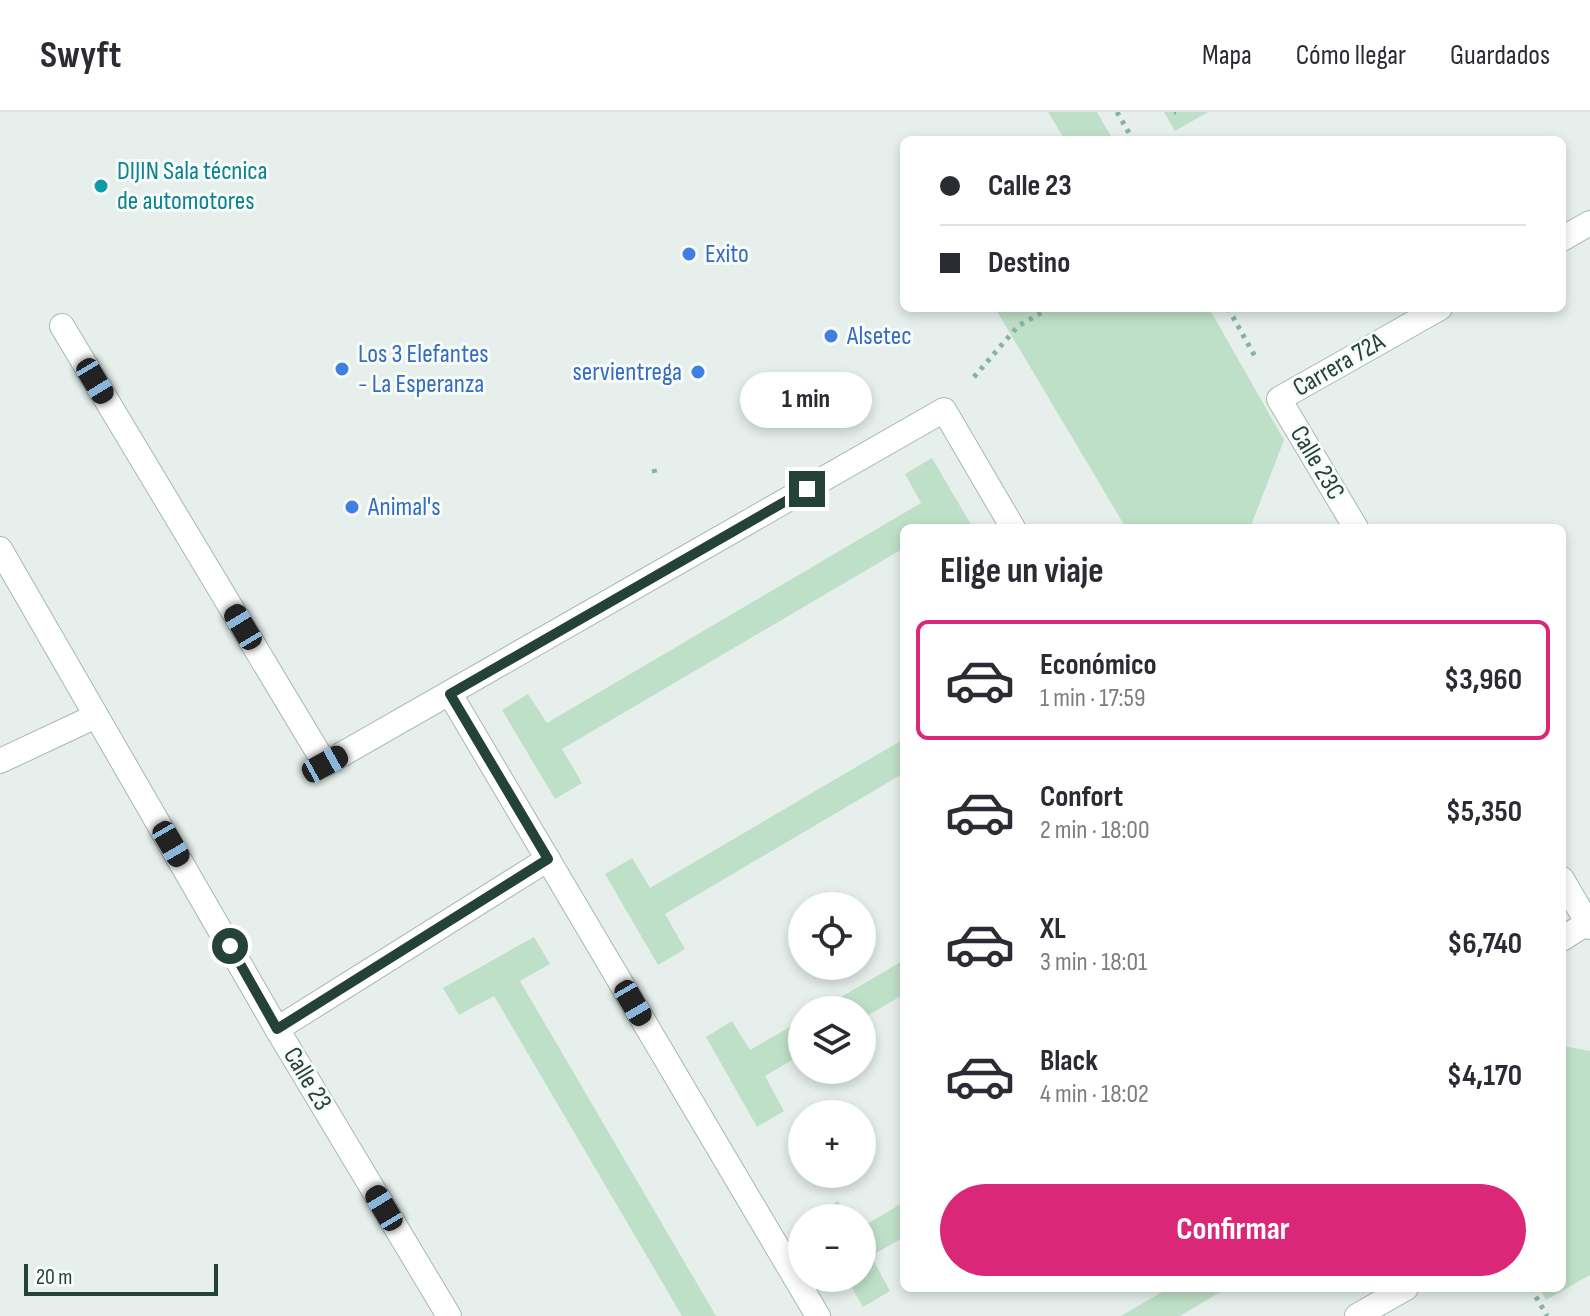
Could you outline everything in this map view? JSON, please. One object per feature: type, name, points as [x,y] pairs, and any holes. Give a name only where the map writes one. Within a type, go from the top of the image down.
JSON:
[{"type":"street","points":[[1566,237],[1590,223]]},
{"type":"street","name":"Carrera 72A","points":[[1279,399],[1433,312]]},
{"type":"street","points":[[62,326],[325,764],[944,410],[1011,524]]},
{"type":"street","name":"Calle 23C","points":[[1279,399],[1354,524]]},
{"type":"street","name":"Calle 23","points":[[0,549],[277,1029],[449,1316]]},
{"type":"street","points":[[450,694],[818,1316]]},
{"type":"street","points":[[0,761],[96,716]]},
{"type":"street","points":[[277,1029],[548,859]]},
{"type":"street","points":[[1566,886],[1589,925],[1566,937]]},
{"type":"street","points":[[1357,1316],[1399,1292]]},
{"type":"path","points":[[1117,112],[1131,136]]},
{"type":"path","points":[[944,410],[1018,326],[1043,312]]},
{"type":"path","points":[[1230,312],[1279,399]]},
{"type":"path","points":[[654,469],[656,478]]},
{"type":"path","points":[[1533,1292],[1547,1316]]},
{"type":"green space","points":[[1048,112],[1097,112],[1111,136],[1063,136]]},
{"type":"green space","points":[[1164,112],[1208,112],[1175,131]]},
{"type":"green space","points":[[997,312],[1211,312],[1284,440],[1252,524],[1124,524]]},
{"type":"green space","points":[[932,458],[971,524],[900,524],[900,550],[562,749],[582,783],[555,799],[502,710],[528,694],[547,723],[921,503],[905,474]]},
{"type":"green space","points":[[900,741],[900,775],[665,914],[685,949],[658,965],[605,874],[632,858],[650,888]]},
{"type":"green space","points":[[534,937],[550,964],[520,981],[716,1316],[682,1316],[494,996],[459,1015],[443,988]]},
{"type":"green space","points":[[900,962],[900,996],[876,1011],[876,996],[843,996],[870,980],[876,980],[876,976]]},
{"type":"green space","points":[[732,1021],[750,1050],[788,1028],[788,1062],[765,1076],[784,1111],[757,1127],[706,1037]]},
{"type":"green space","points":[[1566,1047],[1590,1051],[1590,1275],[1566,1289]]},
{"type":"green space","points":[[900,1204],[900,1239],[876,1253],[876,1219]]},
{"type":"green space","points":[[876,1265],[890,1291],[863,1307],[854,1292],[876,1292]]},
{"type":"green space","points":[[1162,1292],[1220,1292],[1180,1316],[1121,1316]]},
{"type":"green space","points":[[1542,1292],[1560,1292],[1546,1300]]},
{"type":"place","name":"DIJIN Sala técnica de automotores","points":[[101,186]]},
{"type":"place","name":"Exito","points":[[689,254]]},
{"type":"place","name":"Alsetec","points":[[831,336]]},
{"type":"place","name":"Los 3 Elefantes - La Esperanza","points":[[342,369]]},
{"type":"place","name":"servientrega","points":[[698,372]]},
{"type":"place","name":"Animal's","points":[[352,507]]},
{"type":"route","points":[[230,946],[277,1029],[548,859],[450,694],[807,489]]}]
